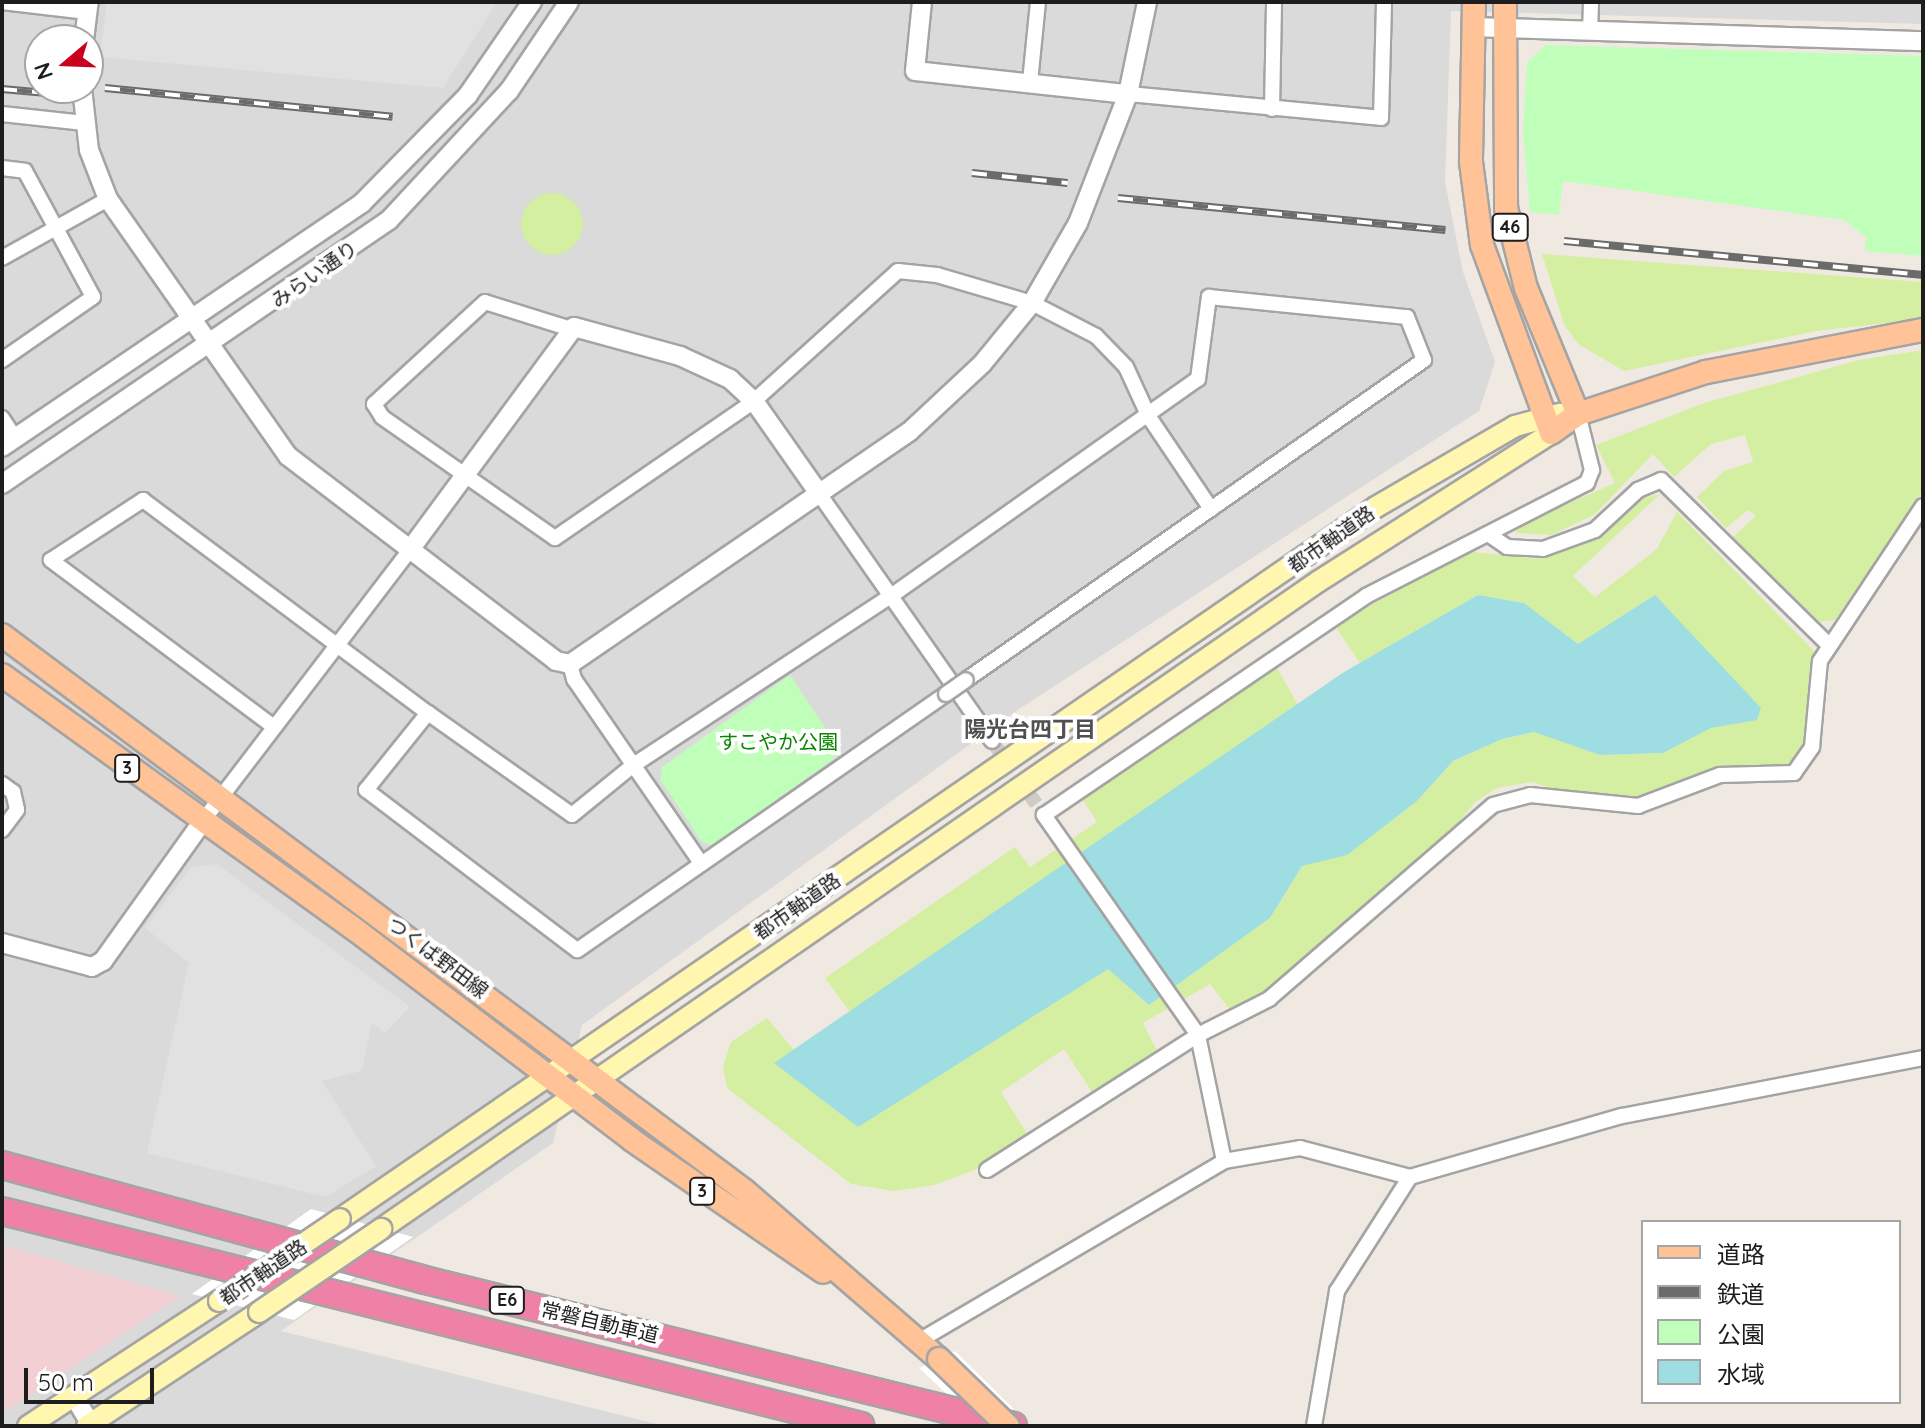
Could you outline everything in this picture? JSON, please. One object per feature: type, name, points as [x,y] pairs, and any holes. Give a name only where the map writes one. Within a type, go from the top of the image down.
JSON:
[{"type":"highway","name":"常磐自動車道","points":[[2,1165],[425,1280],[1011,1426]]},
{"type":"highway","name":"常磐自動車道","points":[[2,1211],[861,1426]]},
{"type":"main road","name":"46","points":[[1474,2],[1471,162],[1482,245],[1548,424]]},
{"type":"main road","name":"46","points":[[1505,2],[1502,169],[1513,246],[1578,414]]},
{"type":"main road","name":"都市軸道路","points":[[28,1426],[75,1398],[548,1078],[1376,507],[1548,424],[1706,372],[1888,334],[1923,330]]},
{"type":"main road","name":"都市軸道路","points":[[90,1425],[381,1229],[1548,424]]},
{"type":"main road","name":"つくば野田線","points":[[2,635],[574,1060],[745,1191],[919,1341],[1011,1426]]},
{"type":"main road","name":"つくば野田線","points":[[2,675],[780,1247],[863,1294]]},
{"type":"street","points":[[2,2],[88,7]]},
{"type":"street","name":"みらい通り","points":[[8,443],[337,224],[409,160],[468,95],[532,2]]},
{"type":"street","name":"みらい通り","points":[[2,484],[346,252],[421,191],[509,91],[569,2]]},
{"type":"street","points":[[922,2],[915,71],[1381,118],[1384,2]]},
{"type":"street","points":[[1030,82],[1038,2]]},
{"type":"street","points":[[83,104],[85,123],[108,199],[206,347],[288,456],[556,661],[570,664],[820,495],[945,402],[1032,303],[1078,223],[1128,94],[1147,2]]},
{"type":"street","points":[[1272,109],[1274,2]]},
{"type":"street","points":[[1590,32],[1591,2]]},
{"type":"street","points":[[1473,27],[1923,41]]},
{"type":"street","points":[[2,114],[85,123]]},
{"type":"street","points":[[2,168],[25,171],[53,230],[93,297],[2,360]]},
{"type":"street","points":[[2,258],[108,199]]},
{"type":"street","points":[[992,741],[754,401],[730,379],[680,356],[571,329],[485,302],[381,392],[374,404],[382,417],[555,538],[754,401],[898,271],[978,283],[1032,303],[1096,336],[1126,367],[1149,417],[1211,509]]},
{"type":"street","points":[[274,727],[51,560],[143,500],[428,713],[572,815],[632,766],[891,596],[1149,417],[1198,379],[1209,297],[1407,317],[1424,360],[577,950],[366,790],[428,713]]},
{"type":"street","points":[[2,943],[92,967],[103,961],[202,822],[409,551],[571,329]]},
{"type":"street","points":[[1224,1161],[1194,1029],[1044,815],[1366,596],[1591,478],[1578,414]]},
{"type":"street","points":[[2,418],[8,443]]},
{"type":"street","points":[[1488,534],[1507,547],[1543,549],[1595,530],[1651,481],[1667,485],[1828,644]]},
{"type":"street","points":[[987,1170],[1194,1029],[1269,999],[1493,805],[1530,795],[1638,806],[1720,775],[1794,773],[1812,747],[1815,684],[1828,644],[1923,506]]},
{"type":"street","points":[[570,664],[632,766],[701,863]]},
{"type":"street","points":[[2,784],[13,792],[17,810],[2,830]]},
{"type":"street","points":[[919,1341],[1224,1161],[1300,1148],[1410,1177],[1622,1116],[1923,1058]]},
{"type":"street","points":[[1314,1426],[1337,1291],[1410,1177]]},
{"type":"street","points":[[75,1398],[90,1425]]},
{"type":"shaded area","points":[[2,2],[1923,2],[1923,24],[1451,11],[1445,182],[1463,272],[1495,362],[1479,411],[1016,711],[582,1025],[553,1143],[281,1331],[665,1426],[2,1426]]},
{"type":"shaded area","points":[[107,2],[497,2],[443,88],[104,57]]},
{"type":"shaded area","points":[[217,864],[410,1007],[385,1033],[372,1023],[362,1071],[322,1081],[376,1166],[326,1197],[147,1153],[189,963],[145,928],[191,867]]},
{"type":"shaded area","points":[[2,1245],[180,1296],[2,1413]]},
{"type":"green space","points":[[1545,45],[1923,56],[1923,256],[1865,251],[1866,237],[1844,220],[1563,181],[1559,215],[1530,212],[1523,132],[1527,63]]},
{"type":"green space","points":[[552,193],[564,195],[574,202],[581,212],[581,236],[574,246],[564,253],[552,255],[540,253],[530,246],[523,236],[521,224],[523,212],[530,202],[540,195]]},
{"type":"green space","points":[[1542,254],[1923,282],[1923,319],[1816,331],[1624,371],[1578,344],[1564,324]]},
{"type":"green space","points":[[1923,350],[1923,490],[1835,620],[1820,622],[1733,537],[1756,516],[1748,510],[1726,528],[1697,497],[1724,471],[1753,462],[1745,435],[1711,444],[1674,477],[1653,454],[1594,515],[1551,535],[1516,533],[1517,526],[1615,483],[1596,445],[1704,403],[1859,360]]},
{"type":"green space","points":[[1660,494],[1573,576],[1595,597],[1657,549],[1677,512],[1815,652],[1809,749],[1795,764],[1722,770],[1641,798],[1574,796],[1532,782],[1497,788],[1475,802],[1446,839],[1332,941],[1272,988],[1230,1010],[1210,984],[1143,1023],[1158,1053],[1092,1092],[1064,1049],[1001,1092],[1029,1137],[985,1166],[934,1185],[894,1191],[851,1184],[727,1088],[723,1066],[731,1042],[767,1018],[794,1050],[775,1064],[1108,969],[1149,1005],[1270,918],[1302,866],[1347,854],[1417,801],[1453,761],[1502,739],[1535,732],[1600,755],[1663,753],[1711,728],[1757,719],[1655,595],[1578,644],[1524,603],[1478,595],[1360,663],[1335,626],[1465,551],[1538,559],[1602,535],[1644,498]]},
{"type":"green space","points":[[1277,668],[1298,705],[850,1012],[825,978],[1015,847],[1030,867],[1097,822],[1082,799]]},
{"type":"green space","name":"すこやか公園","points":[[790,675],[842,753],[713,845],[702,842],[660,779],[662,767]]},
{"type":"water","points":[[1478,595],[1524,603],[1578,644],[1655,595],[1761,708],[1757,720],[1711,728],[1663,753],[1600,755],[1534,732],[1502,739],[1453,761],[1417,801],[1347,855],[1302,866],[1270,918],[1149,1005],[1108,969],[858,1127],[774,1063],[1344,672]]},
{"type":"pier","points":[[311,1209],[413,1237],[294,1320],[192,1294]]},
{"type":"pier","points":[[955,1351],[1031,1426],[981,1426],[919,1368]]},
{"type":"tunnel","points":[[992,741],[1044,815]]},
{"type":"railway","points":[[105,88],[393,117]]},
{"type":"railway","points":[[2,89],[24,91]]},
{"type":"railway","points":[[972,173],[1067,183]]},
{"type":"railway","points":[[1118,198],[1445,230]]},
{"type":"railway","points":[[1564,241],[1923,275]]},
{"type":"district","name":"陽光台四丁目","points":[[1030,730]]}]
